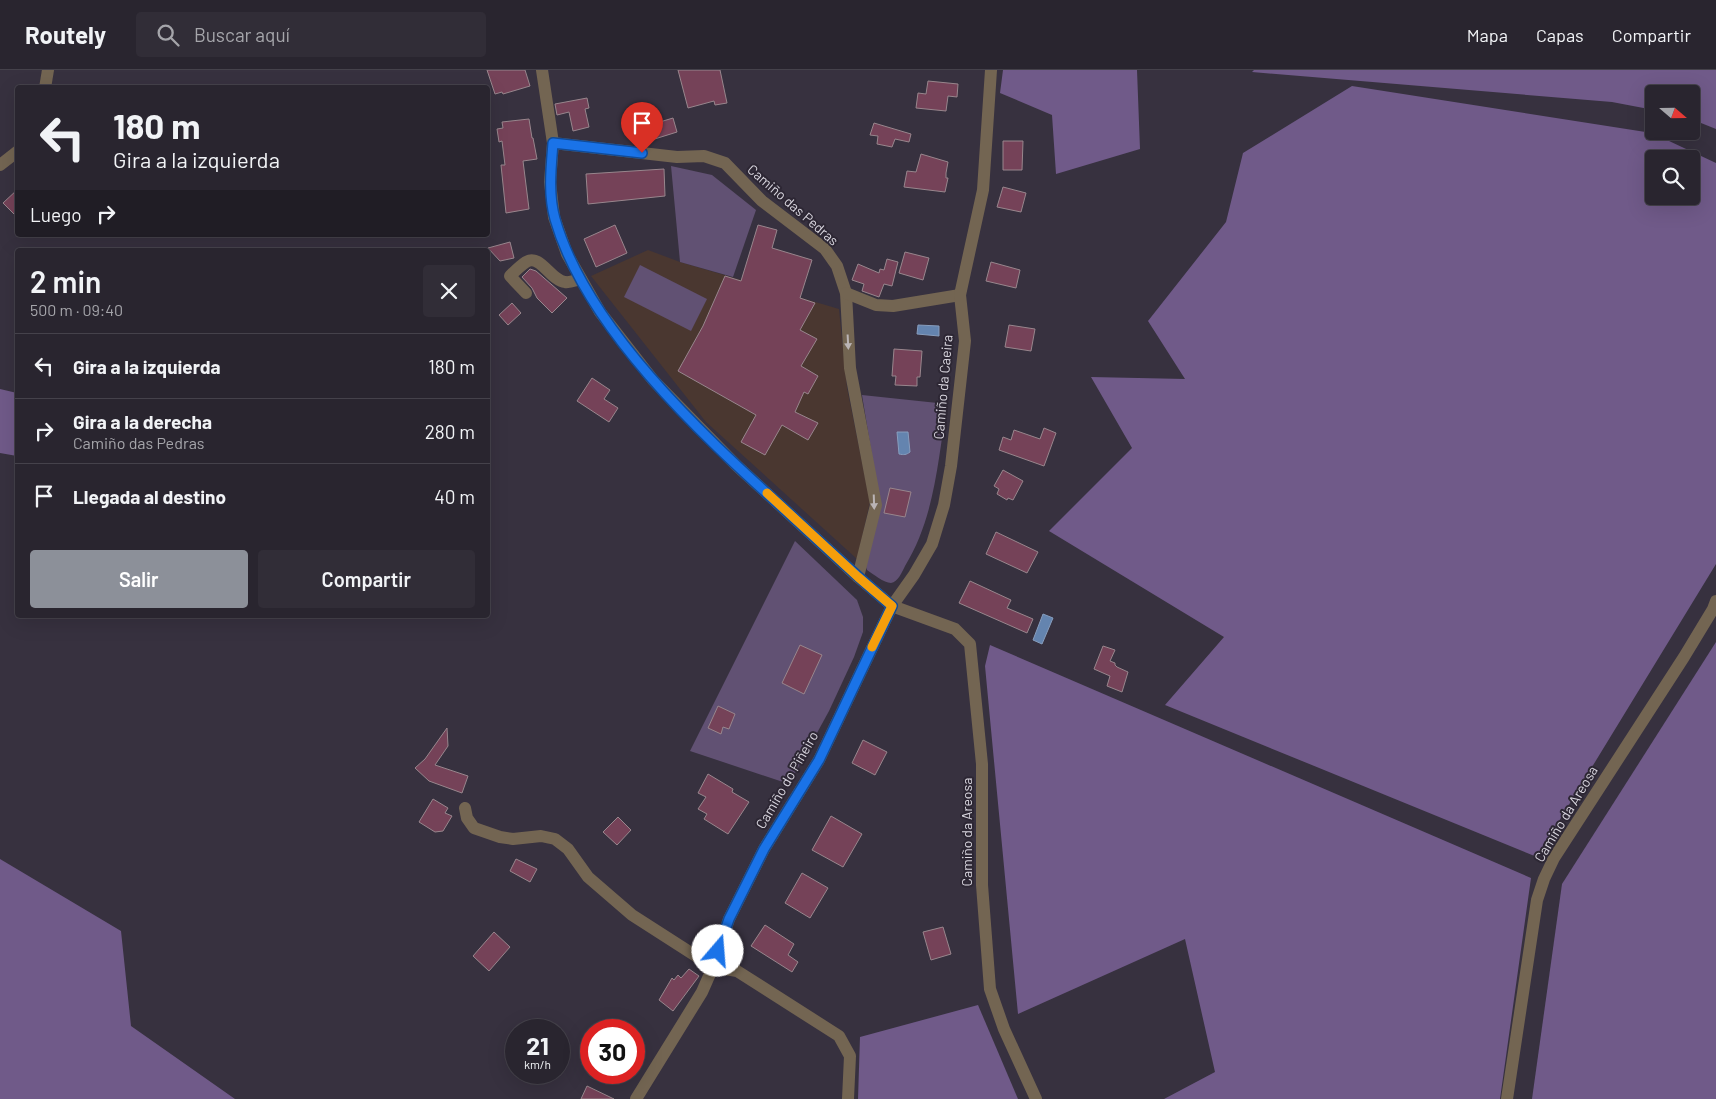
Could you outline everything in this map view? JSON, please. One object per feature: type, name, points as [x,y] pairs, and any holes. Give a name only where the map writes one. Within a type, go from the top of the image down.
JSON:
[{"type":"street","points":[[46,85],[48,70]]},
{"type":"street","points":[[542,70],[553,143],[550,182],[554,217],[567,254],[600,312],[653,380],[736,465],[892,606]]},
{"type":"street","name":"Camiño da Caeira","points":[[892,606],[914,576],[932,544],[944,505],[951,466],[965,341],[960,295],[983,190],[991,70]]},
{"type":"street","name":"Camiño das Pedras","points":[[553,143],[677,157],[704,156],[725,163],[762,201],[825,249],[837,266],[846,293],[850,368],[876,505],[858,577]]},
{"type":"street","points":[[0,165],[15,153]]},
{"type":"street","points":[[526,293],[510,276],[527,261],[533,260],[538,262],[554,278],[566,283],[581,279]]},
{"type":"street","points":[[846,293],[876,305],[893,306],[960,295]]},
{"type":"street","name":"Camiño da Areosa","points":[[1506,1099],[1534,919],[1544,879],[1554,858],[1684,657],[1716,600]]},
{"type":"street","name":"Camiño do Piñeiro","points":[[636,1099],[702,992],[713,967],[729,919],[764,849],[819,760],[892,606]]},
{"type":"street","name":"Camiño da Areosa","points":[[892,606],[954,629],[970,644],[982,764],[982,885],[990,989],[1004,1029],[1036,1099]]},
{"type":"street","points":[[465,808],[467,818],[474,828],[500,838],[513,839],[541,836],[555,839],[568,849],[588,877],[632,915],[713,967],[736,970],[838,1036],[850,1056],[848,1099]]},
{"type":"shaded area","points":[[1003,70],[1137,70],[1140,149],[1056,174],[1052,115],[1000,93]]},
{"type":"shaded area","points":[[1254,70],[1716,70],[1716,129],[1700,123],[1700,85],[1645,85],[1645,108],[1612,102],[1252,72]]},
{"type":"shaded area","points":[[1352,86],[1645,132],[1645,140],[1667,140],[1688,150],[1645,150],[1645,205],[1700,205],[1700,156],[1716,163],[1716,564],[1537,857],[1165,705],[1224,637],[1049,531],[1132,448],[1091,377],[1185,379],[1148,321],[1226,222],[1243,153]]},
{"type":"shaded area","points":[[671,166],[712,175],[756,210],[733,277],[680,262]]},
{"type":"shaded area","points":[[648,250],[680,262],[839,309],[847,388],[870,502],[857,559],[706,422],[591,276]]},
{"type":"shaded area","points":[[640,265],[707,299],[691,331],[624,297]]},
{"type":"shaded area","points":[[0,389],[15,393],[15,456],[0,453]]},
{"type":"shaded area","points":[[862,395],[947,404],[934,488],[923,528],[901,574],[896,581],[891,583],[885,582],[867,570],[866,567],[880,504]]},
{"type":"shaded area","points":[[795,541],[857,600],[863,617],[863,632],[854,657],[829,711],[789,784],[690,751]]},
{"type":"shaded area","points":[[1716,642],[1716,1099],[1532,1099],[1562,884]]},
{"type":"shaded area","points":[[990,645],[1531,878],[1500,1099],[1164,1099],[1215,1072],[1185,939],[1018,1014],[985,666]]},
{"type":"shaded area","points":[[0,859],[121,931],[131,1026],[235,1099],[0,1099]]},
{"type":"shaded area","points":[[978,1005],[1018,1099],[858,1099],[860,1037]]},
{"type":"water","points":[[918,325],[939,326],[939,336],[917,334]]},
{"type":"water","points":[[897,432],[908,432],[910,452],[907,454],[899,454]]},
{"type":"water","points":[[1043,614],[1053,618],[1042,644],[1033,640]]},
{"type":"building","points":[[487,70],[525,70],[530,86],[503,94],[502,92],[495,94]]},
{"type":"building","points":[[678,70],[720,70],[727,103],[715,105],[714,101],[688,108]]},
{"type":"building","points":[[928,81],[958,84],[957,97],[948,96],[946,111],[916,108],[918,93],[926,94]]},
{"type":"building","points":[[587,98],[589,108],[585,109],[589,127],[573,131],[569,112],[557,115],[555,104]]},
{"type":"building","points":[[673,118],[677,132],[645,142],[640,128]]},
{"type":"building","points":[[529,119],[537,159],[523,161],[529,209],[506,213],[501,165],[505,165],[502,141],[499,142],[497,129],[503,128],[502,122]]},
{"type":"building","points":[[874,123],[911,134],[909,142],[895,139],[892,147],[877,144],[878,136],[870,135]]},
{"type":"building","points":[[1003,141],[1023,141],[1022,170],[1003,170]]},
{"type":"building","points":[[921,154],[948,162],[946,178],[948,178],[945,192],[904,187],[907,171],[916,172]]},
{"type":"building","points":[[664,169],[665,196],[588,204],[586,174]]},
{"type":"building","points":[[1003,187],[1026,193],[1021,212],[997,207]]},
{"type":"building","points":[[15,192],[15,215],[3,203]]},
{"type":"building","points":[[615,225],[627,253],[596,267],[584,239]]},
{"type":"building","points":[[758,225],[777,230],[772,248],[812,260],[800,298],[815,303],[800,330],[817,339],[801,366],[818,376],[808,394],[804,392],[795,412],[818,423],[808,440],[782,425],[765,455],[741,442],[756,415],[678,371],[703,326],[725,276],[741,281]]},
{"type":"building","points":[[510,242],[514,258],[500,261],[488,248]]},
{"type":"building","points":[[905,252],[929,258],[923,280],[899,273]]},
{"type":"building","points":[[887,259],[898,262],[892,286],[884,284],[879,297],[862,291],[864,284],[852,280],[858,264],[879,273],[880,269],[884,270]]},
{"type":"building","points":[[991,262],[1020,270],[1016,288],[986,281]]},
{"type":"building","points":[[530,269],[536,271],[567,298],[552,313],[537,298],[532,288],[522,277]]},
{"type":"building","points":[[512,303],[521,313],[508,325],[499,315]]},
{"type":"building","points":[[1009,325],[1035,329],[1031,351],[1005,347]]},
{"type":"building","points":[[894,349],[922,351],[920,377],[917,377],[917,386],[895,385],[896,376],[892,376]]},
{"type":"building","points":[[592,378],[610,390],[604,399],[618,408],[609,422],[577,401]]},
{"type":"building","points":[[1044,428],[1056,433],[1044,466],[999,450],[1003,437],[1011,440],[1014,430],[1040,439]]},
{"type":"building","points":[[1003,470],[1023,481],[1013,500],[1008,498],[1007,500],[997,494],[999,489],[994,486]]},
{"type":"building","points":[[890,488],[911,492],[905,517],[884,513]]},
{"type":"building","points":[[996,532],[1038,552],[1027,573],[986,554]]},
{"type":"building","points":[[970,581],[1011,600],[1007,608],[1033,619],[1027,633],[959,603]]},
{"type":"building","points":[[800,645],[822,655],[804,694],[782,683]]},
{"type":"building","points":[[1103,646],[1115,650],[1110,661],[1128,672],[1122,692],[1107,686],[1110,676],[1094,669]]},
{"type":"building","points":[[718,706],[735,714],[729,729],[723,727],[721,734],[708,728]]},
{"type":"building","points":[[447,728],[448,746],[435,765],[468,776],[462,793],[429,781],[415,768],[425,759]]},
{"type":"building","points":[[863,740],[887,752],[875,775],[852,763]]},
{"type":"building","points":[[708,774],[733,789],[732,792],[749,802],[728,834],[704,819],[707,814],[698,809],[706,797],[698,793]]},
{"type":"building","points":[[433,799],[448,808],[445,813],[452,816],[443,831],[435,832],[419,822]]},
{"type":"building","points":[[831,816],[862,834],[843,867],[812,850]]},
{"type":"building","points":[[618,817],[631,830],[617,845],[603,832]]},
{"type":"building","points":[[516,859],[537,869],[530,882],[510,871]]},
{"type":"building","points":[[802,873],[828,888],[810,918],[785,903]]},
{"type":"building","points":[[765,925],[794,944],[788,955],[798,962],[792,972],[751,946]]},
{"type":"building","points":[[943,927],[951,954],[931,960],[923,932]]},
{"type":"building","points":[[494,932],[510,947],[489,971],[473,956]]},
{"type":"building","points":[[689,969],[699,976],[673,1011],[659,1000],[672,978],[674,980],[678,975],[681,978]]},
{"type":"building","points":[[587,1086],[614,1099],[581,1099]]},
{"type":"slow traffic","points":[[767,493],[892,606],[872,647]]},
{"type":"route","points":[[642,153],[553,143],[550,182],[554,217],[567,254],[600,312],[653,380],[736,465],[892,606],[819,760],[764,849],[729,919],[718,951]]}]
